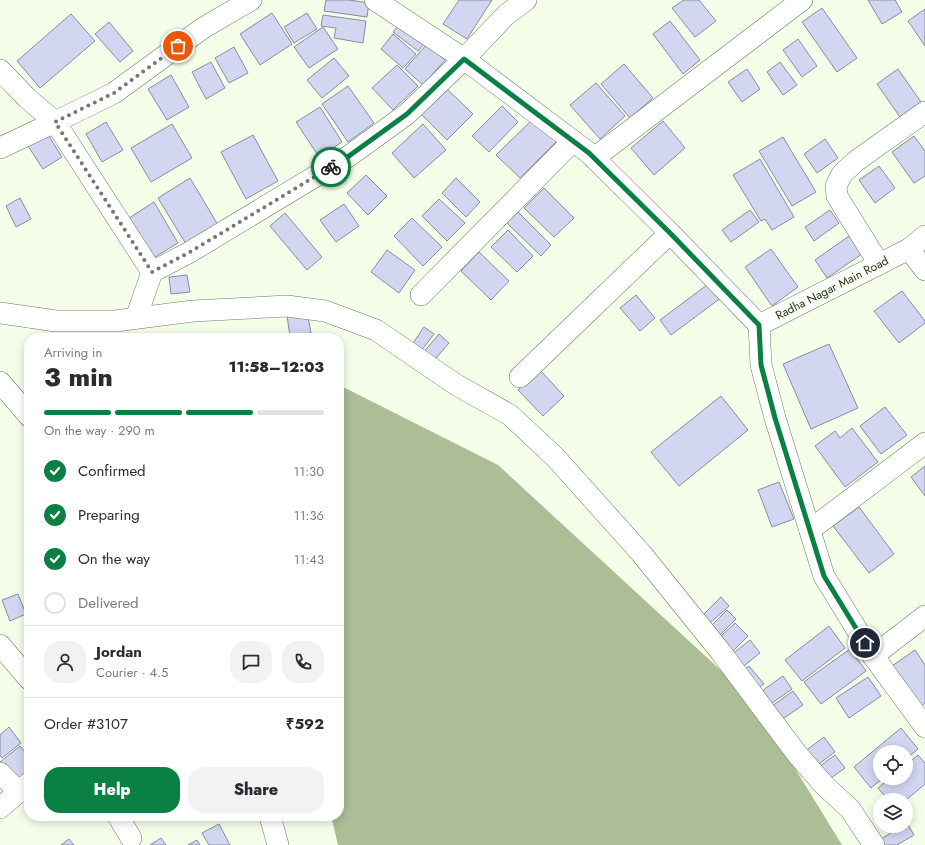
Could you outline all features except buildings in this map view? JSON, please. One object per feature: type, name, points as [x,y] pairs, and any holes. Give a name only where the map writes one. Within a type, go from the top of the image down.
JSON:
[{"type":"street","points":[[0,148],[114,93],[203,28],[250,0]]},
{"type":"street","points":[[375,0],[464,59],[594,158],[670,233],[759,325],[761,365],[775,418],[824,576],[873,656],[925,726]]},
{"type":"street","points":[[136,318],[152,272],[190,252],[349,156],[407,114],[464,59],[506,15],[526,0]]},
{"type":"street","points":[[594,158],[802,0]]},
{"type":"street","points":[[0,70],[27,98],[55,122],[152,272]]},
{"type":"street","points":[[879,264],[837,196],[836,186],[842,174],[856,161],[925,112]]},
{"type":"street","points":[[421,295],[573,141]]},
{"type":"street","points":[[520,378],[670,233]]},
{"type":"street","name":"Radha Nagar Main Road","points":[[759,325],[909,249],[925,236]]},
{"type":"street","points":[[909,249],[925,270]]},
{"type":"street","points":[[0,313],[56,321],[115,321],[193,311],[287,306],[325,311],[376,330],[455,384],[510,415],[555,457],[641,553],[720,651],[798,754],[824,785],[850,809],[874,845]]},
{"type":"street","points":[[0,382],[24,410]]},
{"type":"street","points":[[810,530],[925,443]]},
{"type":"street","points":[[873,656],[925,616]]},
{"type":"street","points":[[0,645],[24,674]]},
{"type":"street","points":[[0,773],[24,787],[0,808]]},
{"type":"street","points":[[121,821],[131,838]]},
{"type":"street","points":[[271,821],[278,845]]},
{"type":"shaded area","points":[[344,388],[498,465],[753,700],[842,845],[338,845],[332,821],[344,821]]},
{"type":"way so far","points":[[178,46],[114,93],[55,122],[152,272],[190,252],[331,167]]},
{"type":"route","points":[[331,167],[349,156],[407,114],[464,59],[589,153],[670,233],[759,325],[761,365],[775,418],[824,576],[865,643]]}]
